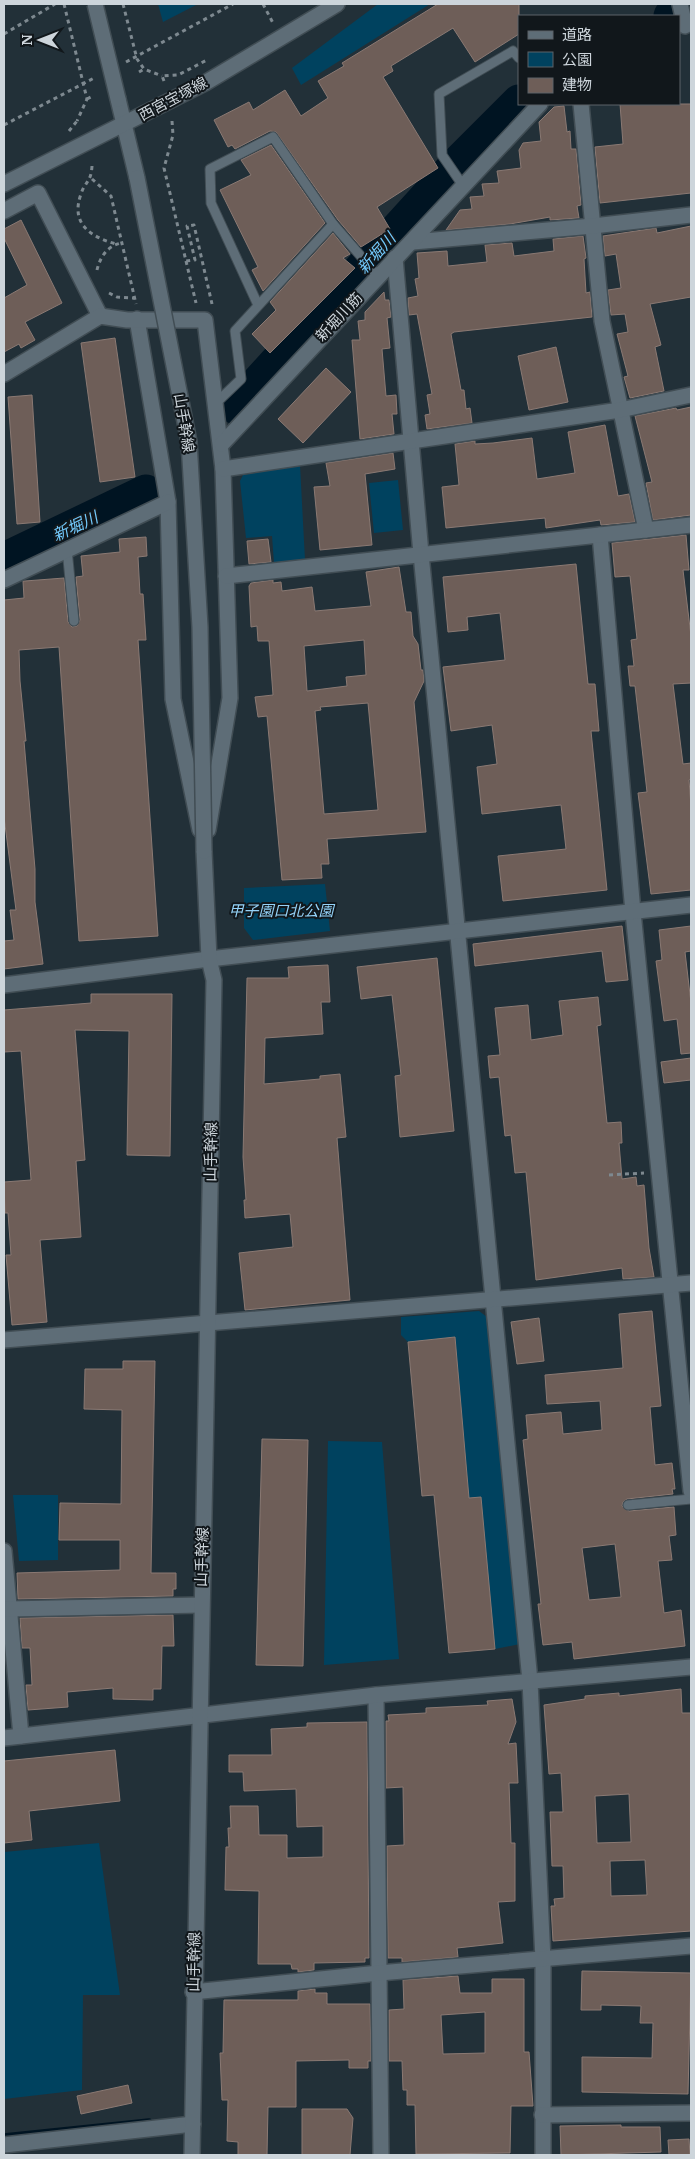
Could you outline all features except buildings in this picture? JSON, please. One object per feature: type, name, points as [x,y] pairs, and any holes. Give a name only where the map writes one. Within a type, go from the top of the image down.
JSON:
[{"type":"street","name":"山手幹線","points":[[94,4],[137,178],[189,442],[200,627],[204,851],[209,959],[214,980],[209,1323],[193,1992],[192,2155]]},
{"type":"street","name":"西宮宝塚線","points":[[4,184],[124,125],[213,78],[337,4]]},
{"type":"street","points":[[680,4],[685,27]]},
{"type":"street","name":"新堀川筋","points":[[222,444],[375,272],[395,258],[412,242],[460,181],[539,105]]},
{"type":"street","points":[[580,105],[602,322],[646,530]]},
{"type":"street","points":[[4,211],[38,194],[100,316]]},
{"type":"street","points":[[412,242],[593,226],[691,215]]},
{"type":"street","points":[[395,258],[421,554],[459,930],[530,1681],[543,1960],[543,2155]]},
{"type":"street","points":[[4,374],[100,316],[137,319],[205,320],[224,469],[230,698],[204,851]]},
{"type":"street","points":[[137,319],[168,502],[173,699],[204,851]]},
{"type":"street","points":[[224,469],[620,410],[691,396]]},
{"type":"street","points":[[4,580],[168,502]]},
{"type":"street","points":[[226,576],[691,525]]},
{"type":"street","points":[[600,535],[633,912],[691,1491]]},
{"type":"street","points":[[4,985],[209,959],[691,905]]},
{"type":"street","points":[[4,1340],[691,1283]]},
{"type":"street","points":[[4,1551],[6,1609],[21,1736]]},
{"type":"street","points":[[6,1609],[201,1605]]},
{"type":"street","points":[[4,1738],[376,1695],[691,1667]]},
{"type":"street","points":[[376,1695],[381,2155]]},
{"type":"street","points":[[193,1992],[379,1973],[691,1946]]},
{"type":"street","points":[[542,2115],[691,2113]]},
{"type":"street","points":[[7,2148],[193,2124]]},
{"type":"lane","points":[[460,181],[442,155],[439,94],[513,51],[518,57]]},
{"type":"lane","points":[[258,305],[211,203],[210,169],[273,137],[332,224],[375,272]]},
{"type":"lane","points":[[216,403],[241,379],[235,331],[332,224]]},
{"type":"lane","points":[[67,550],[74,621]]},
{"type":"lane","points":[[628,1505],[691,1499]]},
{"type":"path","points":[[4,34],[55,4]]},
{"type":"path","points":[[64,4],[89,98],[76,121]]},
{"type":"path","points":[[123,4],[137,59],[144,70],[162,76],[164,81]]},
{"type":"path","points":[[264,4],[273,23]]},
{"type":"path","points":[[139,72],[144,70]]},
{"type":"path","points":[[172,121],[173,135],[164,168],[196,305]]},
{"type":"path","points":[[92,166],[92,179],[80,194],[78,217],[83,227],[92,236],[116,244],[122,243]]},
{"type":"path","points":[[92,179],[111,196],[134,298],[117,297],[104,287]]},
{"type":"path","points":[[186,261],[195,260],[187,226],[194,225],[212,308]]},
{"type":"path","points":[[98,278],[99,261],[116,244]]},
{"type":"path","points":[[609,1175],[660,1172]]},
{"type":"green space","points":[[158,4],[198,4],[163,22]]},
{"type":"green space","points":[[378,4],[430,4],[301,85],[292,68]]},
{"type":"green space","points":[[300,465],[305,560],[274,563],[272,536],[246,538],[240,481],[243,475]]},
{"type":"green space","points":[[398,480],[403,530],[374,533],[369,483]]},
{"type":"green space","name":"甲子園口北公園","points":[[325,884],[330,931],[253,940],[244,928],[244,888]]},
{"type":"green space","points":[[479,1311],[487,1317],[520,1644],[495,1649],[469,1498],[455,1337],[408,1342],[401,1335],[401,1317]]},
{"type":"green space","points":[[328,1441],[382,1442],[399,1659],[324,1665]]},
{"type":"green space","points":[[13,1495],[58,1495],[58,1560],[19,1561]]},
{"type":"green space","points":[[99,1843],[120,1995],[83,1995],[82,2090],[4,2099],[4,1852]]},
{"type":"waterway","name":"新堀川","points":[[676,15],[691,12]]},
{"type":"waterway","name":"新堀川","points":[[236,407],[457,164],[518,103]]},
{"type":"waterway","name":"新堀川","points":[[4,560],[146,492]]},
{"type":"waterway","points":[[4,2136],[149,2121]]}]
